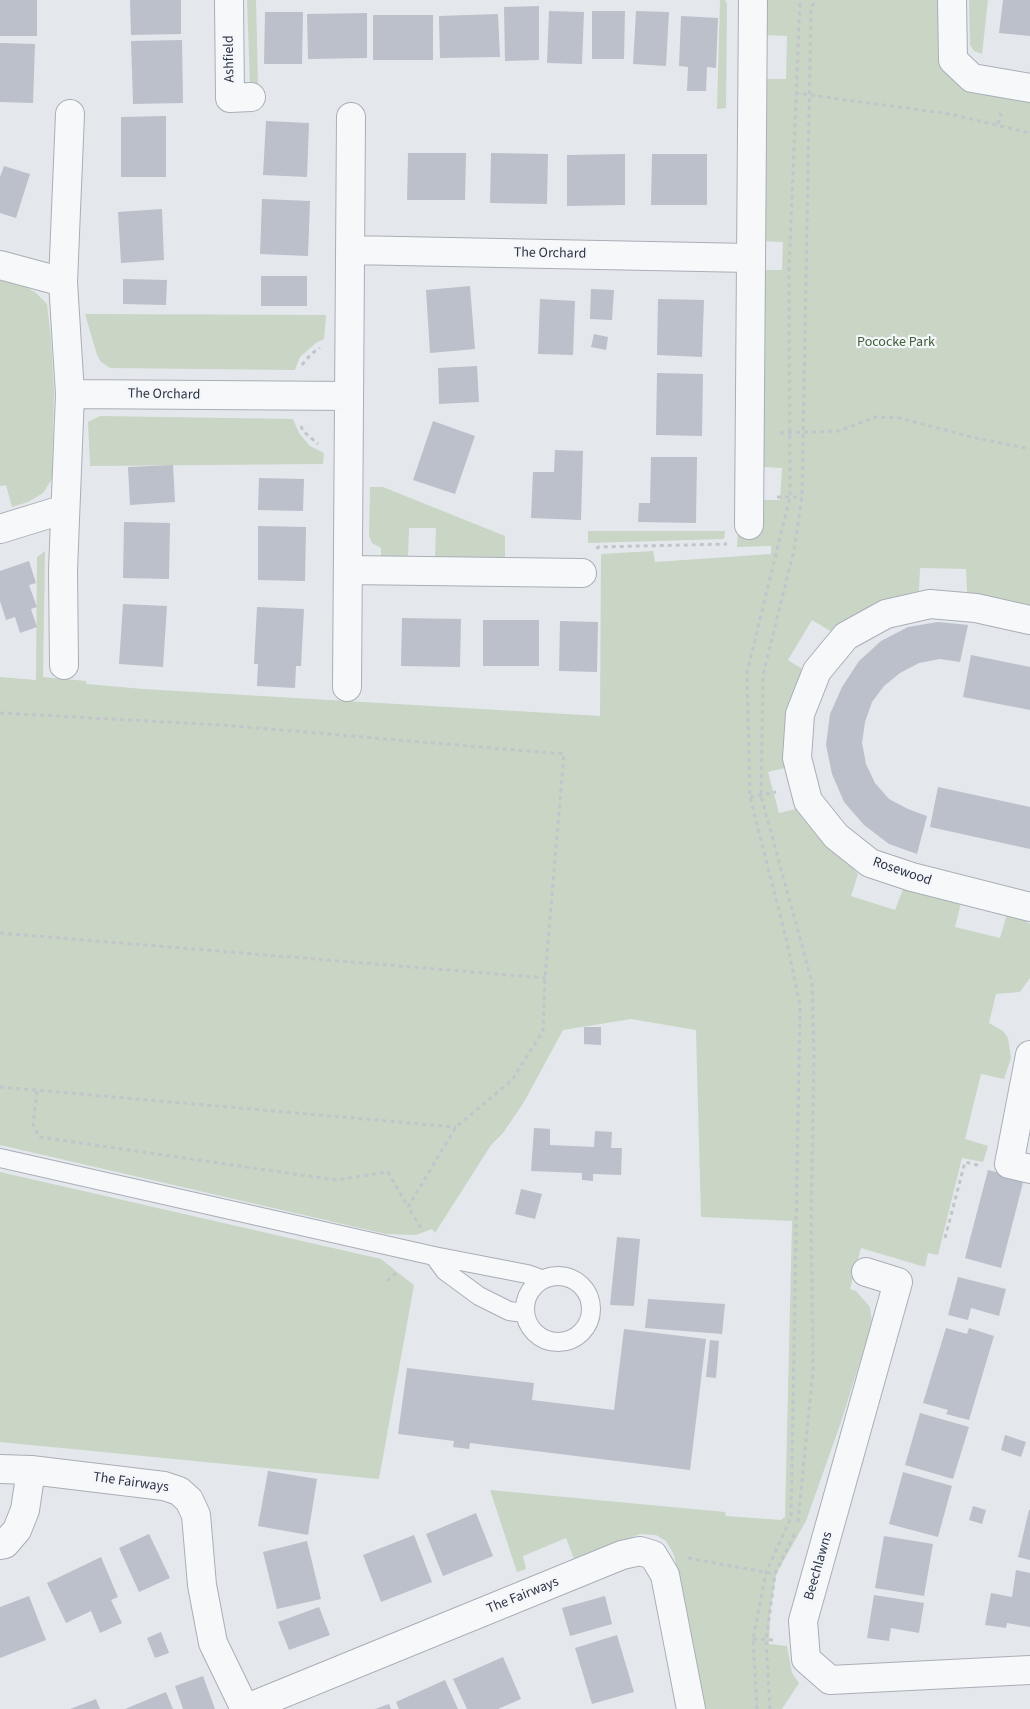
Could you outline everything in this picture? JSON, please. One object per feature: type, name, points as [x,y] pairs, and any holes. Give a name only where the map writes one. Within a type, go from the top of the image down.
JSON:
[{"type":"street","name":"Ashfield","points":[[229,0],[230,98],[251,97]]},
{"type":"street","points":[[741,534],[750,258],[753,0]]},
{"type":"street","points":[[952,0],[954,60],[972,78],[1030,88]]},
{"type":"street","points":[[64,665],[65,509],[70,394],[63,282],[70,114]]},
{"type":"street","points":[[347,687],[351,117]]},
{"type":"street","name":"The Orchard","points":[[350,250],[750,258]]},
{"type":"street","points":[[0,265],[63,282]]},
{"type":"street","name":"The Orchard","points":[[70,394],[349,396]]},
{"type":"street","points":[[0,528],[65,509]]},
{"type":"street","points":[[348,570],[588,563]]},
{"type":"street","name":"Rosewood","points":[[1030,620],[976,608],[930,604],[886,614],[846,636],[816,671],[800,714],[797,758],[808,801],[836,836],[870,863],[912,877],[1030,907]]},
{"type":"street","points":[[1030,1055],[1009,1164],[1030,1169]]},
{"type":"street","name":"Beechlawns","points":[[866,1272],[898,1282],[803,1620],[806,1660],[830,1680],[1030,1670]]},
{"type":"street","name":"The Fairways","points":[[0,1469],[31,1470],[164,1486],[179,1491],[189,1500],[196,1515],[202,1585],[213,1643],[245,1709],[622,1555],[640,1551],[653,1555],[665,1575],[691,1709]]},
{"type":"street","points":[[0,1546],[17,1530],[25,1510],[31,1470]]},
{"type":"lane","points":[[0,1158],[434,1256],[527,1274],[541,1279]]},
{"type":"lane","points":[[434,1256],[445,1271],[479,1296],[509,1311],[524,1313]]},
{"type":"lane","points":[[552,1276],[574,1279],[583,1286],[591,1307],[590,1318],[585,1329],[566,1341],[555,1342],[544,1339],[534,1333],[524,1313],[528,1294],[541,1279],[552,1276]]},
{"type":"path","points":[[757,1709],[753,1639],[766,1572],[790,1518],[800,1005],[786,938],[750,797],[748,672],[790,497],[789,270],[800,0]]},
{"type":"path","points":[[770,1709],[766,1640],[775,1574],[797,1528],[813,1371],[811,1220],[814,1055],[812,982],[761,796],[763,675],[794,550],[802,498],[811,96],[811,8],[816,0]]},
{"type":"path","points":[[795,93],[950,114],[1030,134]]},
{"type":"path","points":[[791,433],[839,431],[875,417],[900,418],[1030,449]]},
{"type":"path","points":[[790,497],[802,498]]},
{"type":"path","points":[[588,563],[598,547],[741,534]]},
{"type":"path","points":[[0,714],[220,725],[564,754],[545,978],[543,1032],[512,1080],[456,1127],[408,1207]]},
{"type":"path","points":[[750,797],[773,793]]},
{"type":"path","points":[[0,933],[545,978]]},
{"type":"path","points":[[0,1087],[456,1127]]},
{"type":"path","points":[[37,1091],[33,1124],[39,1137],[336,1180],[388,1172],[424,1232]]},
{"type":"path","points":[[945,1238],[965,1162],[984,1167]]},
{"type":"path","points":[[387,1281],[398,1272]]},
{"type":"path","points":[[681,1556],[775,1574]]},
{"type":"path","points":[[753,1639],[766,1640]]},
{"type":"green space","points":[[247,0],[256,0],[258,85],[250,85]]},
{"type":"green space","points":[[720,0],[725,0],[727,3],[726,108],[717,109]]},
{"type":"green space","name":"Pococke Park","points":[[764,0],[939,0],[939,53],[947,74],[967,90],[1030,102],[1030,606],[967,592],[966,569],[920,568],[919,591],[882,600],[851,617],[832,632],[812,620],[788,660],[807,672],[789,767],[768,772],[779,813],[800,808],[858,874],[851,896],[895,910],[903,889],[961,903],[955,927],[1000,938],[1007,914],[1023,919],[1030,924],[1030,978],[1020,992],[996,994],[989,1023],[1003,1031],[1008,1038],[1011,1058],[1004,1079],[981,1074],[965,1139],[988,1146],[983,1162],[962,1158],[938,1255],[928,1253],[925,1267],[861,1248],[850,1289],[856,1291],[870,1307],[872,1323],[841,1422],[806,1521],[776,1574],[770,1614],[769,1644],[787,1646],[792,1673],[799,1683],[782,1709],[702,1709],[692,1644],[674,1555],[666,1541],[656,1535],[640,1534],[574,1559],[566,1538],[523,1556],[526,1569],[517,1572],[490,1490],[725,1512],[726,1516],[781,1520],[785,1517],[792,1221],[701,1217],[696,1030],[631,1019],[563,1030],[524,1102],[503,1133],[491,1145],[435,1233],[432,1229],[416,1235],[386,1234],[0,1145],[0,677],[36,680],[37,557],[45,551],[43,677],[86,681],[87,684],[143,689],[600,716],[601,554],[653,551],[655,562],[771,554],[771,546],[737,547],[738,531],[762,530],[763,500],[780,500],[782,468],[764,467],[761,270],[782,270],[783,242],[762,241],[763,79],[786,79],[787,36],[764,35]]},
{"type":"green space","points":[[969,0],[988,0],[982,54],[974,51],[970,45]]},
{"type":"green space","points":[[0,275],[18,282],[36,293],[47,304],[54,391],[52,479],[43,493],[28,502],[12,507],[6,485],[0,486]]},
{"type":"green space","points":[[85,314],[326,315],[324,339],[316,343],[300,357],[295,370],[110,368],[101,362],[97,355]]},
{"type":"green space","points":[[100,416],[293,419],[299,433],[310,446],[324,453],[323,464],[90,466],[88,422]]},
{"type":"green space","points":[[370,487],[383,487],[505,536],[505,558],[435,557],[436,528],[409,528],[408,557],[381,556],[381,548],[372,543],[369,536]]},
{"type":"green space","points":[[588,531],[725,531],[724,539],[588,543]]},
{"type":"green space","points":[[0,1172],[381,1259],[414,1285],[379,1479],[0,1442]]},
{"type":"building","points":[[0,0],[37,0],[37,36],[0,36]]},
{"type":"building","points":[[130,0],[181,0],[181,34],[131,35]]},
{"type":"building","points":[[1003,0],[1030,0],[1030,36],[999,33]]},
{"type":"building","points":[[539,6],[539,60],[505,61],[504,7]]},
{"type":"building","points":[[549,11],[584,12],[582,64],[547,63]]},
{"type":"building","points":[[592,11],[625,11],[624,59],[592,59]]},
{"type":"building","points":[[636,11],[669,12],[666,66],[633,64]]},
{"type":"building","points":[[265,12],[303,12],[302,64],[264,64]]},
{"type":"building","points":[[367,13],[367,58],[308,59],[307,14]]},
{"type":"building","points":[[498,14],[500,57],[440,58],[439,16]]},
{"type":"building","points":[[373,15],[433,15],[433,60],[373,60]]},
{"type":"building","points":[[681,16],[718,18],[716,68],[707,67],[706,91],[687,91],[688,67],[679,66]]},
{"type":"building","points":[[182,40],[183,103],[133,104],[131,41]]},
{"type":"building","points":[[0,43],[35,44],[33,103],[0,102]]},
{"type":"building","points":[[166,116],[166,177],[121,177],[121,117]]},
{"type":"building","points":[[266,121],[309,123],[307,177],[263,175]]},
{"type":"building","points":[[408,153],[466,153],[465,200],[407,200]]},
{"type":"building","points":[[491,153],[548,154],[547,204],[490,203]]},
{"type":"building","points":[[625,154],[625,205],[567,206],[567,155]]},
{"type":"building","points":[[652,154],[707,154],[707,205],[651,205]]},
{"type":"building","points":[[4,166],[30,174],[16,218],[0,213],[0,177]]},
{"type":"building","points":[[262,199],[310,201],[308,256],[260,254]]},
{"type":"building","points":[[162,209],[164,260],[121,263],[118,212]]},
{"type":"building","points":[[261,276],[307,276],[307,306],[261,306]]},
{"type":"building","points":[[123,279],[167,280],[166,305],[123,304]]},
{"type":"building","points":[[470,286],[475,349],[430,353],[426,290]]},
{"type":"building","points":[[591,289],[614,290],[612,320],[590,319]]},
{"type":"building","points":[[540,299],[575,301],[573,355],[538,354]]},
{"type":"building","points":[[658,299],[704,300],[702,357],[657,355]]},
{"type":"building","points":[[594,334],[608,337],[606,350],[591,347]]},
{"type":"building","points":[[477,366],[479,402],[439,404],[438,368]]},
{"type":"building","points":[[657,373],[703,374],[702,436],[656,435]]},
{"type":"building","points":[[433,421],[475,436],[455,494],[413,480]]},
{"type":"building","points":[[555,450],[583,451],[581,520],[531,518],[533,472],[554,472]]},
{"type":"building","points":[[651,457],[697,457],[696,523],[638,522],[639,503],[650,503]]},
{"type":"building","points":[[173,465],[175,502],[130,505],[128,467]]},
{"type":"building","points":[[259,478],[304,479],[303,511],[258,510]]},
{"type":"building","points":[[124,522],[170,523],[169,579],[123,578]]},
{"type":"building","points":[[258,526],[306,527],[305,581],[258,580]]},
{"type":"building","points":[[29,561],[36,583],[29,585],[37,607],[31,609],[37,627],[20,633],[15,617],[6,620],[0,601],[0,571]]},
{"type":"building","points":[[123,604],[167,606],[163,667],[119,664]]},
{"type":"building","points":[[257,607],[304,609],[301,666],[296,666],[295,688],[257,686],[258,664],[254,664]]},
{"type":"building","points":[[402,618],[461,619],[460,667],[401,666]]},
{"type":"building","points":[[483,620],[539,620],[539,666],[483,666]]},
{"type":"building","points":[[560,621],[598,622],[597,672],[559,671]]},
{"type":"building","points":[[938,622],[968,625],[960,662],[940,659],[919,663],[900,673],[884,686],[872,702],[865,722],[862,743],[866,764],[875,783],[889,799],[927,816],[917,854],[889,844],[864,825],[844,802],[832,774],[826,745],[830,714],[842,687],[859,661],[881,641],[908,627]]},
{"type":"building","points":[[971,655],[1030,667],[1030,710],[963,697]]},
{"type":"building","points":[[938,787],[1030,807],[1030,849],[930,827]]},
{"type":"building","points":[[584,1027],[601,1027],[601,1045],[584,1044]]},
{"type":"building","points":[[534,1128],[550,1129],[550,1145],[594,1147],[595,1131],[612,1132],[611,1148],[622,1148],[621,1175],[593,1174],[593,1181],[582,1180],[582,1173],[531,1171]]},
{"type":"building","points":[[988,1170],[1024,1179],[1001,1268],[965,1258]]},
{"type":"building","points":[[521,1189],[542,1194],[535,1219],[515,1214]]},
{"type":"building","points":[[617,1237],[640,1239],[634,1306],[610,1305]]},
{"type":"building","points":[[958,1277],[1006,1289],[999,1316],[971,1308],[968,1320],[948,1315]]},
{"type":"building","points":[[648,1299],[725,1304],[722,1334],[645,1328]]},
{"type":"building","points":[[946,1328],[967,1334],[969,1328],[994,1336],[969,1420],[946,1414],[948,1410],[923,1403]]},
{"type":"building","points":[[624,1329],[706,1339],[690,1470],[470,1443],[469,1449],[453,1447],[454,1441],[398,1434],[407,1368],[534,1383],[532,1400],[614,1410]]},
{"type":"building","points":[[710,1340],[719,1341],[716,1378],[706,1377]]},
{"type":"building","points":[[920,1413],[969,1427],[953,1479],[905,1465]]},
{"type":"building","points":[[1005,1435],[1026,1442],[1021,1457],[1001,1450]]},
{"type":"building","points":[[268,1471],[317,1479],[308,1535],[258,1526]]},
{"type":"building","points":[[903,1472],[952,1486],[938,1537],[889,1524]]},
{"type":"building","points":[[973,1506],[986,1510],[982,1524],[969,1520]]},
{"type":"building","points":[[1030,1510],[1030,1560],[1018,1557]]},
{"type":"building","points":[[476,1513],[493,1556],[443,1576],[426,1534]]},
{"type":"building","points":[[149,1534],[170,1578],[139,1592],[119,1548]]},
{"type":"building","points":[[414,1535],[432,1582],[381,1602],[363,1555]]},
{"type":"building","points":[[884,1536],[933,1544],[924,1596],[875,1588]]},
{"type":"building","points":[[307,1541],[321,1599],[277,1609],[263,1552]]},
{"type":"building","points":[[101,1557],[118,1597],[111,1600],[122,1623],[100,1633],[91,1611],[66,1623],[47,1583]]},
{"type":"building","points":[[1016,1570],[1030,1573],[1030,1627],[1007,1623],[1006,1628],[985,1625],[991,1593],[1012,1597]]},
{"type":"building","points":[[874,1595],[924,1603],[919,1633],[891,1628],[889,1641],[867,1638]]},
{"type":"building","points":[[29,1596],[46,1640],[0,1658],[0,1607]]},
{"type":"building","points":[[605,1596],[612,1624],[570,1636],[562,1608]]},
{"type":"building","points":[[319,1607],[330,1635],[289,1650],[278,1622]]},
{"type":"building","points":[[161,1632],[169,1653],[155,1658],[147,1638]]},
{"type":"building","points":[[617,1635],[634,1692],[592,1704],[575,1648]]},
{"type":"building","points":[[503,1657],[521,1699],[498,1709],[467,1709],[453,1679]]},
{"type":"building","points":[[203,1676],[215,1709],[183,1709],[175,1686]]},
{"type":"building","points":[[445,1680],[458,1709],[399,1709],[396,1702]]},
{"type":"building","points":[[166,1692],[173,1709],[125,1709]]},
{"type":"building","points":[[96,1699],[100,1709],[70,1709]]},
{"type":"building","points":[[389,1704],[391,1709],[375,1709]]}]
